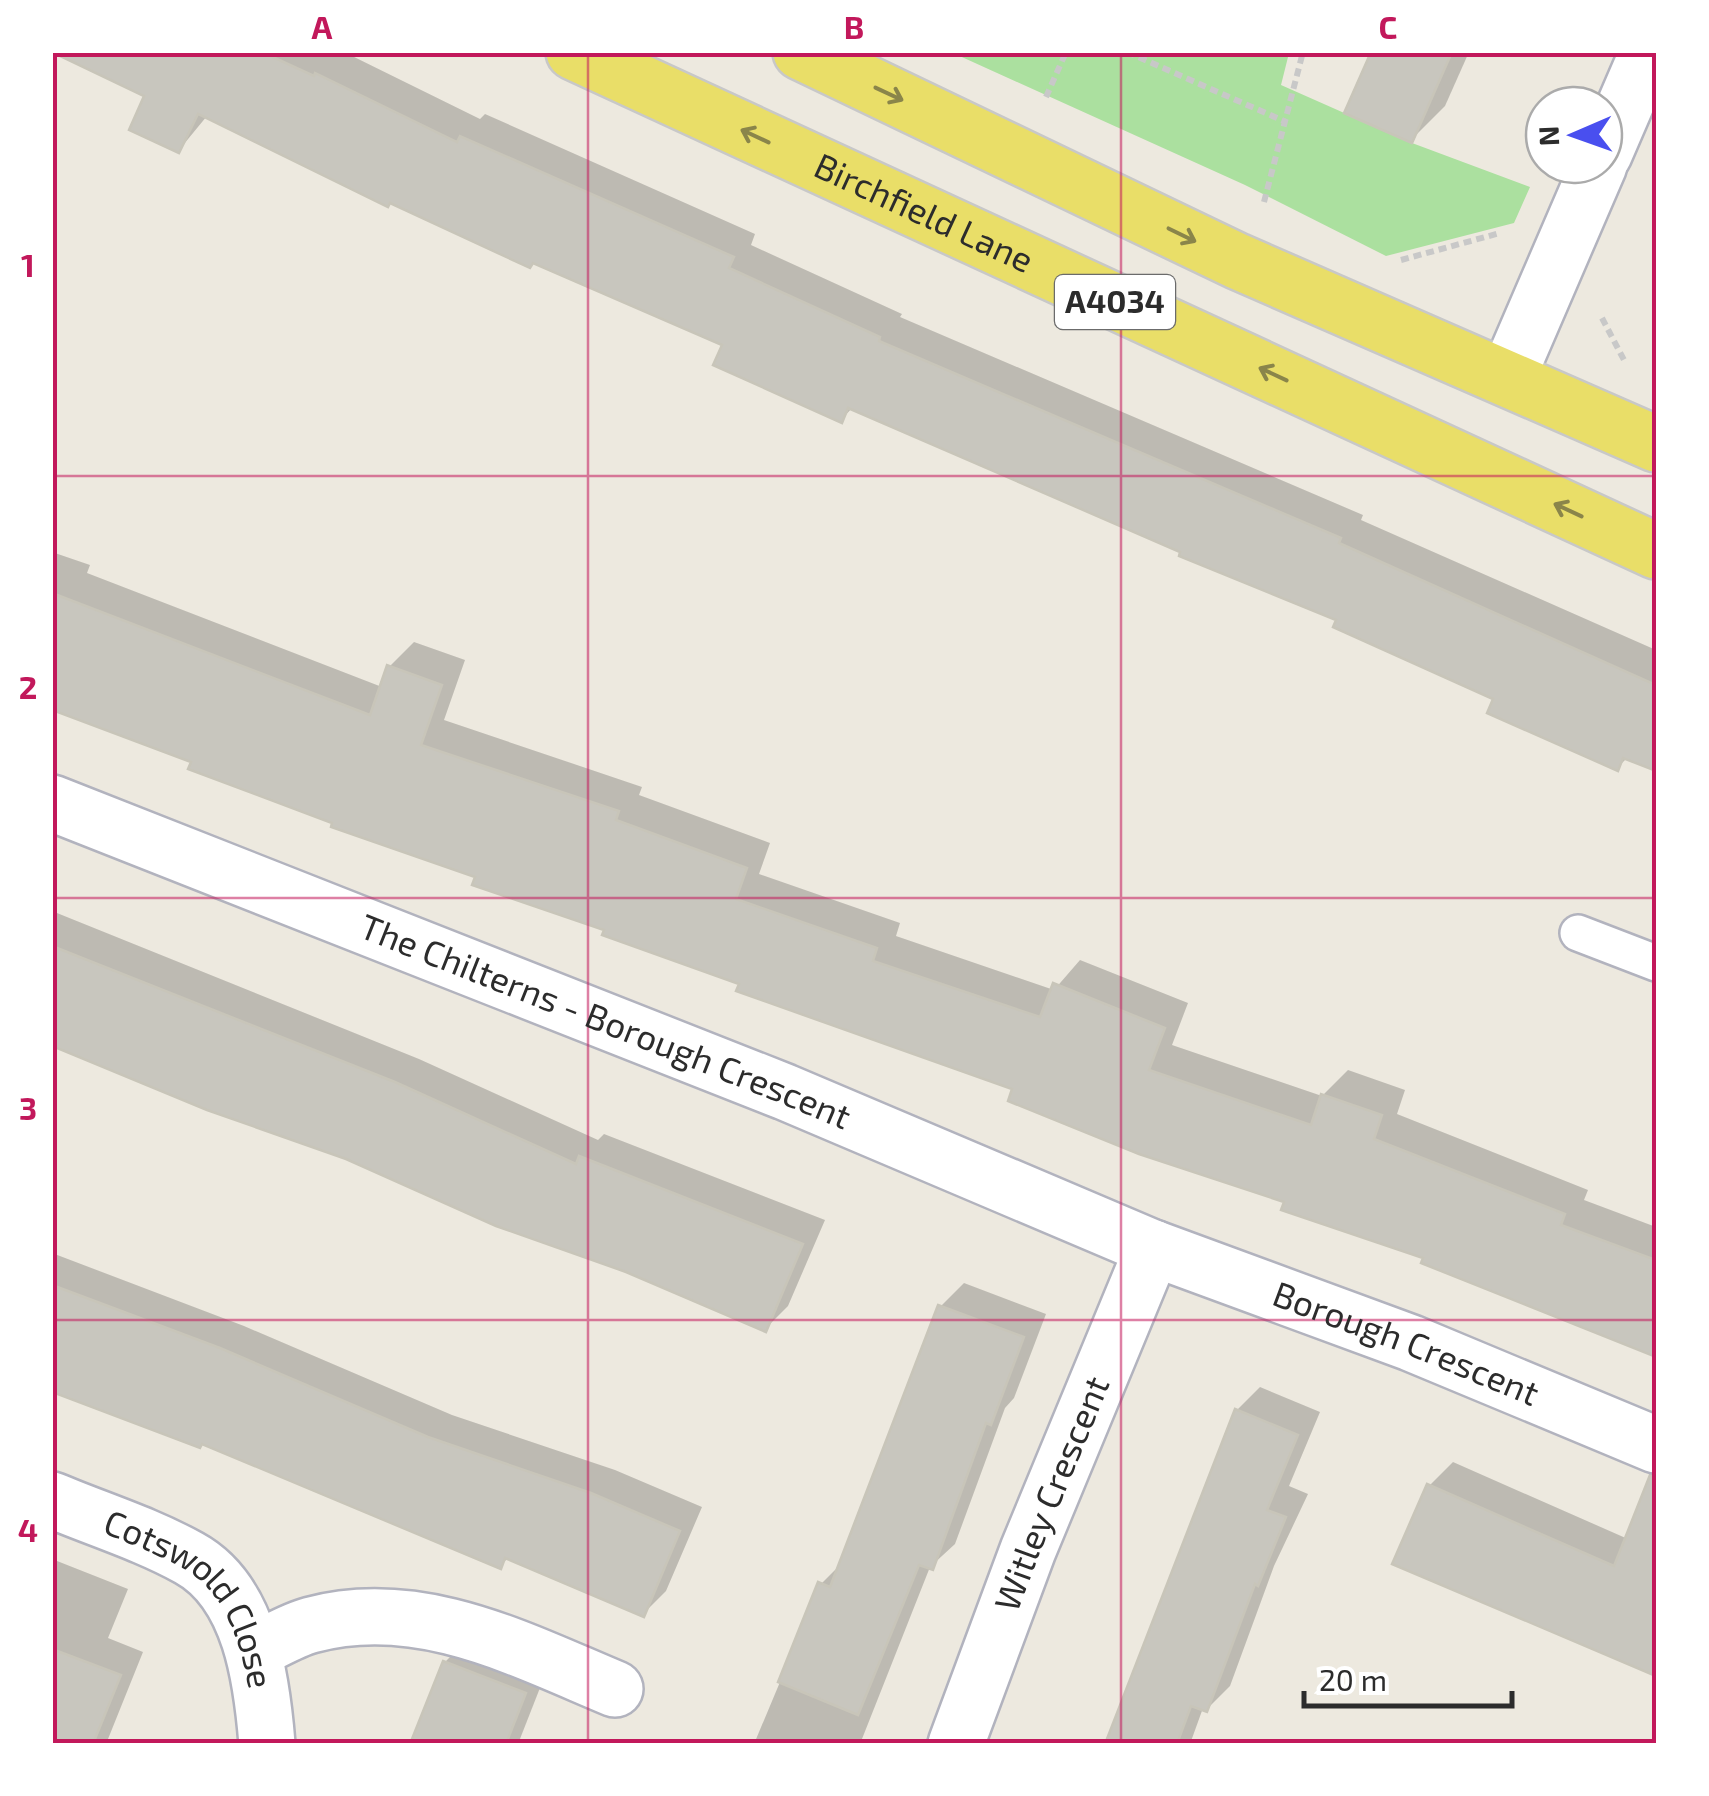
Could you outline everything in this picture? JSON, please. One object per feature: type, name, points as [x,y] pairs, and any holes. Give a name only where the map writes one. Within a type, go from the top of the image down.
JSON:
[{"type":"main road","name":"Birchfield Lane","points":[[574,52],[1656,550]]},
{"type":"main road","name":"A4034","points":[[801,52],[1236,261],[1508,376],[1656,444]]},
{"type":"street","points":[[1624,108],[1648,52]]},
{"type":"street","points":[[1508,376],[1590,185]]},
{"type":"street","name":"The Chilterns - Borough Crescent","points":[[52,802],[766,1085],[1153,1248]]},
{"type":"street","name":"Borough Crescent","points":[[1153,1248],[1411,1344],[1656,1445]]},
{"type":"street","name":"Witley Crescent","points":[[956,1744],[1028,1550],[1153,1248]]},
{"type":"street","name":"Cotswold Close","points":[[52,1500],[192,1559],[232,1601],[254,1650],[263,1685],[266,1744]]},
{"type":"street","points":[[254,1650],[312,1625],[386,1617],[467,1627],[615,1688]]},
{"type":"lane","points":[[1578,933],[1656,963]]},
{"type":"path","points":[[1128,52],[1286,122]]},
{"type":"path","points":[[1260,213],[1303,52]]},
{"type":"path","points":[[1394,262],[1518,228]]},
{"type":"green space","points":[[953,53],[1289,53],[1281,85],[1412,143],[1530,187],[1514,223],[1386,256],[1245,185]]},
{"type":"building","points":[[52,52],[262,52],[314,76],[315,73],[457,142],[460,136],[734,257],[729,268],[880,337],[879,341],[1341,538],[1339,543],[1656,685],[1656,771],[1623,758],[1618,771],[1487,713],[1493,699],[1333,627],[1336,620],[1179,556],[1180,552],[848,408],[842,423],[713,365],[722,345],[533,263],[530,268],[390,203],[388,207],[198,114],[179,153],[129,130],[144,96]]},
{"type":"building","points":[[1371,52],[1452,52],[1412,143],[1344,113]]},
{"type":"building","points":[[52,593],[370,715],[387,665],[442,685],[421,745],[619,811],[616,820],[747,868],[736,899],[877,948],[873,961],[1040,1017],[1053,983],[1165,1028],[1149,1070],[1311,1125],[1321,1094],[1382,1115],[1374,1139],[1565,1214],[1561,1225],[1656,1260],[1656,1357],[1421,1263],[1423,1258],[1281,1210],[1284,1202],[1139,1154],[1008,1101],[1012,1089],[736,991],[739,984],[602,935],[604,930],[472,885],[475,877],[331,827],[332,823],[188,769],[191,762],[52,710]]},
{"type":"building","points":[[52,946],[395,1082],[576,1164],[579,1156],[803,1244],[766,1332],[626,1272],[496,1226],[346,1159],[207,1110],[52,1046]]},
{"type":"building","points":[[52,1285],[220,1348],[428,1437],[591,1493],[680,1531],[644,1617],[505,1558],[501,1569],[202,1444],[200,1448],[52,1392]]},
{"type":"building","points":[[938,1305],[1024,1337],[991,1425],[986,1423],[933,1570],[919,1565],[858,1715],[778,1682],[818,1582],[830,1587]]},
{"type":"building","points":[[1235,1409],[1298,1435],[1267,1510],[1286,1517],[1258,1586],[1255,1584],[1207,1712],[1191,1706],[1177,1744],[1105,1744]]},
{"type":"building","points":[[1650,1475],[1656,1476],[1656,1676],[1392,1564],[1427,1484],[1614,1566]]},
{"type":"building","points":[[52,1649],[121,1675],[93,1744],[52,1744]]},
{"type":"building","points":[[443,1661],[526,1693],[506,1744],[410,1744]]}]
